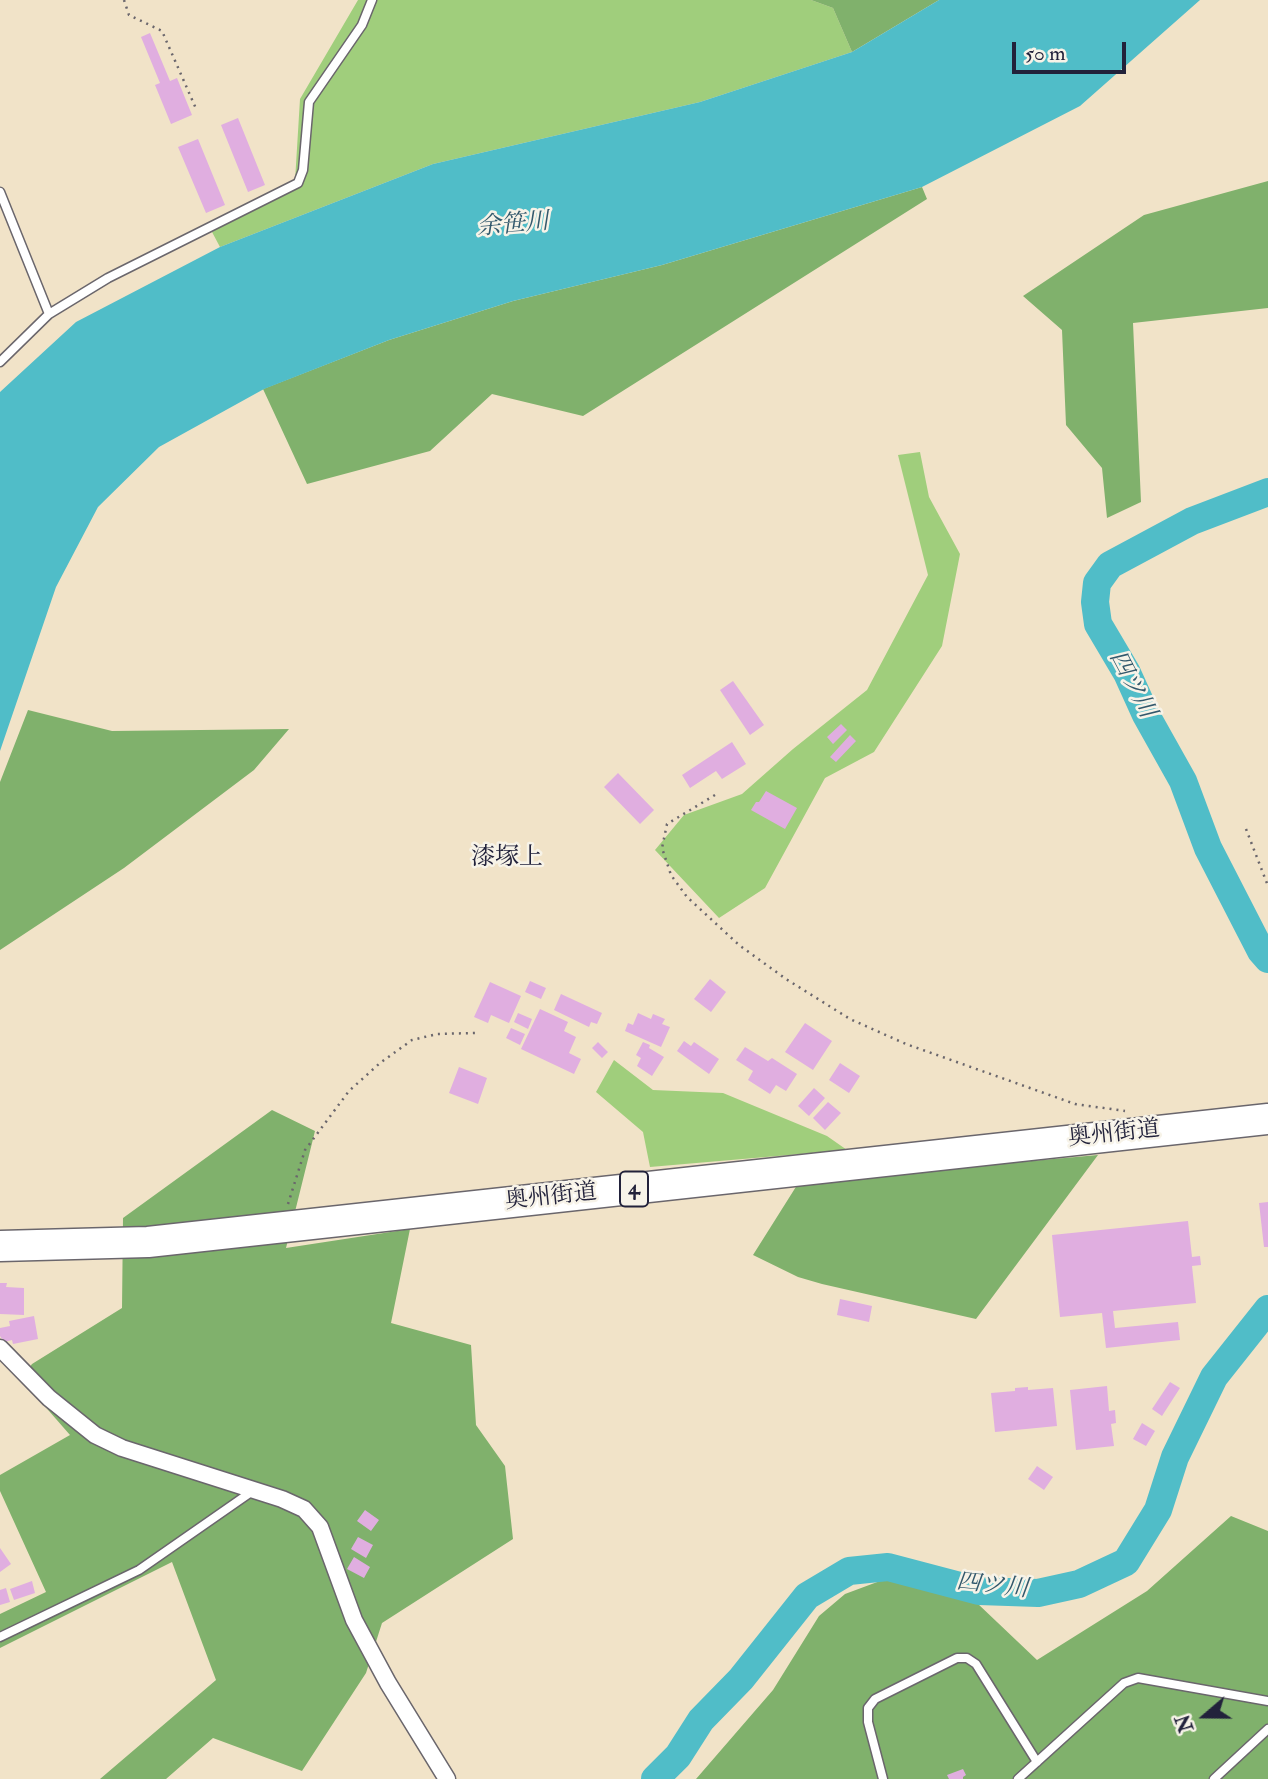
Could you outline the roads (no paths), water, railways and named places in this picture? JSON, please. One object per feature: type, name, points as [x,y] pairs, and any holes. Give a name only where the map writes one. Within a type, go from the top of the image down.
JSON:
[{"type":"highway","name":"奥州街道","points":[[0,1246],[148,1242],[1268,1119]]},
{"type":"street","points":[[0,1348],[49,1398],[94,1435],[122,1448],[304,1508],[320,1527],[354,1620],[388,1683],[447,1779]]},
{"type":"lane","points":[[0,362],[49,314],[108,278],[298,183],[303,170],[309,102],[362,25],[372,0]]},
{"type":"lane","points":[[0,192],[49,314]]},
{"type":"lane","points":[[0,1637],[139,1570],[255,1490]]},
{"type":"lane","points":[[883,1779],[868,1722],[868,1708],[875,1699],[957,1658],[967,1658],[976,1664],[1037,1762]]},
{"type":"lane","points":[[1018,1779],[1124,1683],[1138,1678],[1268,1701]]},
{"type":"lane","points":[[1214,1779],[1268,1729]]},
{"type":"water","name":"余笹川","points":[[939,0],[1200,0],[1080,106],[922,187],[662,265],[513,301],[389,340],[264,389],[159,447],[98,507],[56,587],[0,751],[0,392],[76,322],[220,247],[433,164],[700,102],[852,52]]},
{"type":"waterway","name":"四ツ川","points":[[1268,492],[1192,521],[1110,565],[1097,583],[1095,602],[1098,624],[1127,673],[1146,715],[1183,781],[1208,848],[1261,951],[1268,959]]},
{"type":"waterway","name":"四ツ川","points":[[655,1779],[678,1756],[701,1720],[741,1679],[807,1596],[849,1571],[888,1567],[979,1591],[1038,1593],[1079,1584],[1126,1562],[1158,1510],[1175,1457],[1214,1377],[1268,1309]]},
{"type":"district","name":"漆塚上","points":[[507,859]]}]
